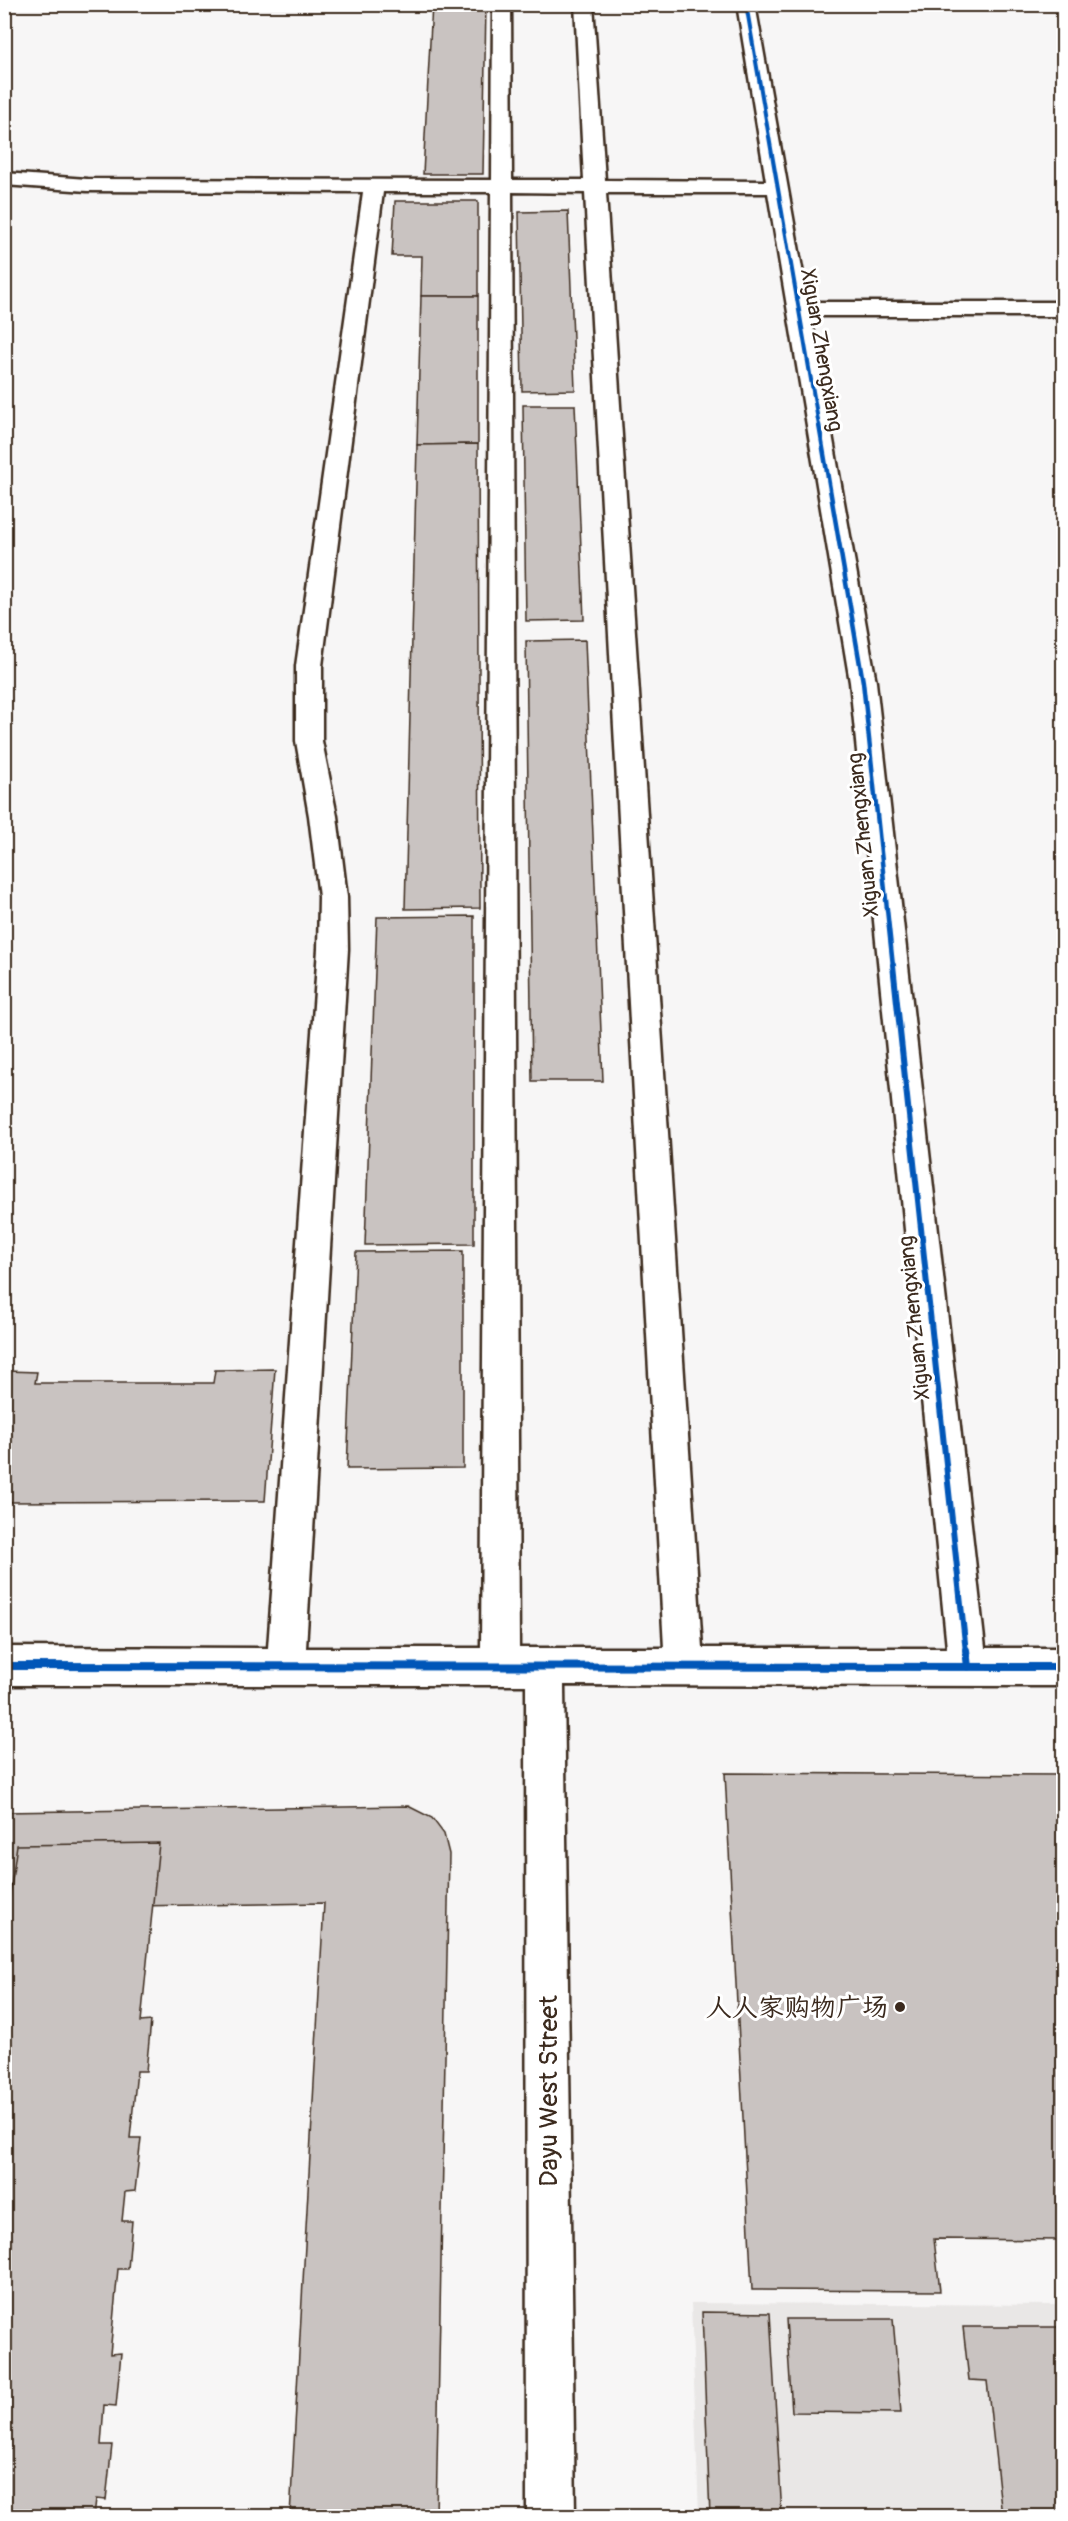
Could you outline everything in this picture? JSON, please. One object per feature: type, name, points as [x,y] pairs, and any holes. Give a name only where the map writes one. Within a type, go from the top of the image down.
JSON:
[{"type":"street","points":[[500,1667],[502,4]]},
{"type":"street","points":[[584,4],[684,1667]]},
{"type":"street","name":"Xiguan Zhengxiang","points":[[746,4],[863,682],[968,1667]]},
{"type":"street","points":[[4,179],[87,185],[777,187]]},
{"type":"street","points":[[286,1666],[333,949],[333,897],[323,816],[309,741],[309,666],[374,186]]},
{"type":"street","points":[[799,309],[1064,309]]},
{"type":"street","points":[[4,1666],[1064,1667]]},
{"type":"street","name":"Dayu West Street","points":[[545,1666],[551,2517]]},
{"type":"shaded area","points":[[691,2303],[1063,2305],[1063,2516],[699,2516]]},
{"type":"building","points":[[432,4],[486,4],[483,174],[423,174]]},
{"type":"building","points":[[395,201],[478,201],[478,296],[421,296],[422,256],[392,256]]},
{"type":"building","points":[[568,211],[575,390],[522,391],[519,212]]},
{"type":"building","points":[[421,296],[478,296],[478,444],[417,445]]},
{"type":"building","points":[[523,405],[575,405],[584,620],[526,621]]},
{"type":"building","points":[[478,444],[480,908],[405,909],[417,445]]},
{"type":"building","points":[[585,640],[603,1081],[532,1081],[526,641]]},
{"type":"building","points":[[474,916],[474,1244],[365,1245],[377,917]]},
{"type":"building","points":[[463,1251],[463,1468],[347,1469],[356,1252]]},
{"type":"building","points":[[275,1369],[265,1501],[4,1502],[4,1383],[7,1371],[37,1372],[35,1383],[213,1383],[215,1370]]},
{"type":"building","name":"人人家购物广场","points":[[725,1773],[1064,1775],[1064,2240],[934,2239],[940,2291],[752,2290]]},
{"type":"building","points":[[408,1806],[432,1818],[444,1834],[449,1854],[436,2516],[290,2516],[324,1903],[4,1908],[4,1812]]},
{"type":"building","points":[[159,1843],[141,2022],[151,2021],[146,2071],[137,2071],[130,2138],[141,2138],[135,2191],[125,2192],[122,2221],[132,2221],[128,2269],[118,2269],[110,2354],[121,2353],[116,2406],[104,2405],[101,2445],[112,2445],[106,2500],[96,2499],[94,2516],[4,2516],[4,1936],[17,1845]]},
{"type":"building","points":[[702,2312],[770,2313],[782,2516],[710,2516]]},
{"type":"building","points":[[786,2319],[893,2319],[901,2413],[792,2412]]},
{"type":"building","points":[[963,2327],[1064,2327],[1064,2516],[1002,2516],[987,2381],[969,2380]]},
{"type":"cycle path","points":[[746,4],[863,682],[968,1667]]},
{"type":"cycle path","points":[[4,1666],[1064,1667]]},
{"type":"place","name":"人人家购物广场","points":[[900,2007]]}]
